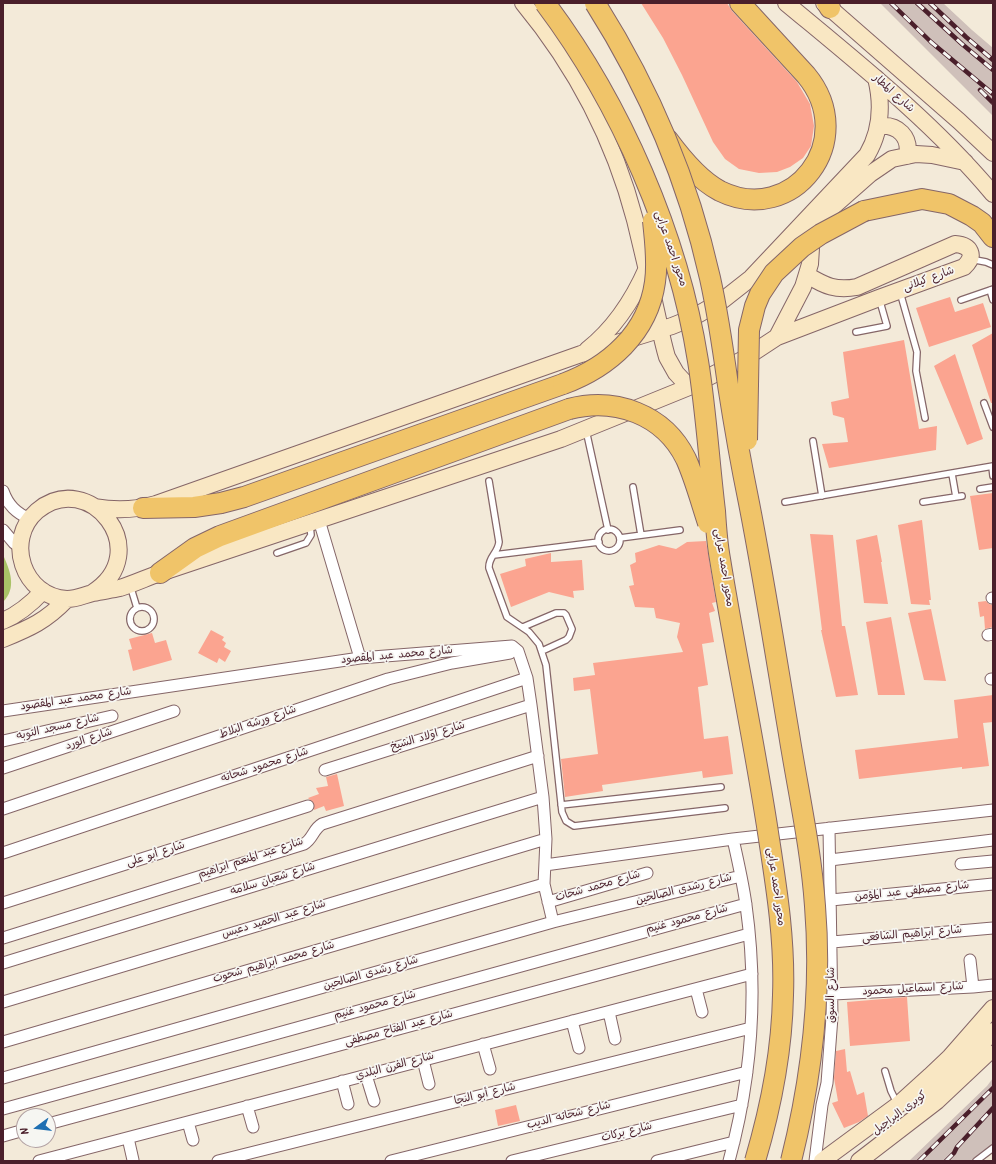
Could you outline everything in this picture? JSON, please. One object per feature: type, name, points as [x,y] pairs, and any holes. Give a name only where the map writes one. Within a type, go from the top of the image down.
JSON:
[{"type":"highway","name":"محور احمد عرابى","points":[[545,3],[581,55],[612,108],[637,161],[675,260],[693,333],[703,393],[719,556],[760,778],[783,946],[783,996],[779,1051],[765,1126],[755,1161]]},
{"type":"highway","points":[[596,3],[618,38],[666,137],[691,206],[718,314],[728,387],[766,589],[812,872],[816,918],[818,980],[815,1024],[800,1126],[791,1161]]},
{"type":"highway","points":[[666,137],[683,158],[710,185],[730,195],[741,198],[764,198],[786,191],[804,178],[818,160],[824,144],[826,127],[823,105],[819,94],[806,75],[740,3]]},
{"type":"highway","points":[[143,508],[194,507],[221,503],[244,497],[570,381],[596,369],[613,356],[633,335],[644,317],[652,297],[655,283],[656,256],[652,197]]},
{"type":"highway","points":[[746,488],[749,330],[755,306],[760,294],[766,283],[783,264],[802,247],[821,234],[864,211],[922,200],[949,204],[982,223],[993,237]]},
{"type":"highway","points":[[160,573],[195,548],[220,536],[556,414],[581,406],[593,404],[618,406],[630,410],[652,421],[671,437],[679,447],[690,469],[719,556]]},
{"type":"street","points":[[523,3],[540,23],[569,66],[606,135],[627,192],[647,268],[664,348],[671,366],[682,381],[689,387]]},
{"type":"street","name":"شارع المطار","points":[[786,3],[876,78],[965,162],[993,194]]},
{"type":"street","name":"شارع المطار","points":[[827,5],[959,120],[993,153]]},
{"type":"street","points":[[95,507],[110,521],[118,539],[119,548],[116,567],[112,575],[100,589],[80,598],[67,599],[54,596],[34,585],[23,568],[20,558],[21,537],[30,519],[37,511],[46,506],[66,500],[76,500],[95,507],[117,510],[143,508],[581,354],[682,322],[708,310],[751,278],[867,155],[879,126],[881,103],[876,78]]},
{"type":"street","points":[[879,126],[891,126],[902,132],[908,143],[907,156]]},
{"type":"street","points":[[777,337],[803,287],[807,275],[810,264],[812,232],[820,219],[841,198],[870,174],[892,159],[924,154],[965,162]]},
{"type":"street","name":"شارع كيلانى","points":[[92,593],[130,584],[561,439],[689,387],[742,360],[777,337],[879,298],[964,268],[969,262],[971,255],[968,249],[962,244],[955,244],[857,287],[830,287],[807,275]]},
{"type":"street","points":[[581,354],[605,334],[625,310],[647,268]]},
{"type":"street","points":[[3,491],[12,508],[30,519]]},
{"type":"street","points":[[315,522],[360,658]]},
{"type":"street","points":[[3,531],[20,547]]},
{"type":"street","points":[[3,621],[26,608],[43,591]]},
{"type":"street","points":[[3,639],[39,623],[67,599]]},
{"type":"street","name":"شارع محمد عبد المقصود","points":[[3,711],[360,658],[510,646],[518,651]]},
{"type":"street","points":[[518,651],[527,678],[538,756],[546,839],[544,884],[553,922]]},
{"type":"street","name":"شارع ورشه البلاط","points":[[3,809],[388,680],[452,663],[518,651]]},
{"type":"street","name":"شارع محمود شحاته","points":[[3,853],[527,678]]},
{"type":"street","name":"شارع اولاد الشيخ","points":[[325,770],[531,705]]},
{"type":"street","name":"شارع الورد","points":[[3,768],[174,711]]},
{"type":"street","name":"شارع مسجد التوبه","points":[[3,741],[112,716]]},
{"type":"street","name":"شارع عبد المنعم ابراهيم","points":[[3,938],[304,844],[312,838],[317,828],[322,824],[538,756]]},
{"type":"street","name":"شارع شعبان سلامه","points":[[3,963],[543,797]]},
{"type":"street","name":"شارع أبو على","points":[[3,903],[308,806]]},
{"type":"street","points":[[545,865],[733,839],[993,810]]},
{"type":"street","name":"شارع السوق","points":[[815,1161],[830,1061],[833,994],[829,828]]},
{"type":"street","name":"شارع عبد الحميد دعبس","points":[[3,1002],[546,839]]},
{"type":"street","points":[[729,1161],[742,1105],[747,1072],[751,1028],[752,974],[746,904],[733,839]]},
{"type":"street","points":[[830,860],[993,840]]},
{"type":"street","points":[[961,864],[993,861]]},
{"type":"street","name":"شارع محمد شحات","points":[[548,902],[647,873]]},
{"type":"street","name":"شارع رشدى الصالحين","points":[[3,1078],[553,922],[741,876]]},
{"type":"street","name":"شارع محمد ابراهيم شحوت","points":[[3,1042],[544,884]]},
{"type":"street","name":"شارع مصطفى عبد المؤمن","points":[[831,900],[993,884]]},
{"type":"street","name":"شارع محمود غنيم","points":[[3,1109],[746,904]]},
{"type":"street","name":"شارع ابراهيم الشافعى","points":[[832,942],[993,928]]},
{"type":"street","name":"شارع عبد الفتاح مصطفى","points":[[56,1122],[749,934]]},
{"type":"street","points":[[970,960],[973,987]]},
{"type":"street","name":"شارع الفرن البلدي","points":[[39,1161],[62,1158],[128,1138],[247,1106],[752,974]]},
{"type":"street","name":"شارع اسماعيل محمود","points":[[833,994],[993,985]]},
{"type":"street","points":[[696,988],[702,1012]]},
{"type":"street","points":[[822,1161],[898,1105],[950,1057],[993,1008]]},
{"type":"street","points":[[609,1012],[615,1039]]},
{"type":"street","points":[[572,1021],[579,1048]]},
{"type":"street","name":"شارع أبو النجا","points":[[218,1161],[751,1028]]},
{"type":"street","points":[[962,1071],[979,1047],[993,1031]]},
{"type":"street","points":[[484,1044],[490,1070]]},
{"type":"street","points":[[962,1071],[993,1048]]},
{"type":"street","points":[[424,1060],[429,1084]]},
{"type":"street","name":"كوبرى البراجيل","points":[[840,1161],[862,1143],[962,1071]]},
{"type":"street","name":"كوبرى البراجيل","points":[[860,1161],[937,1101],[962,1071]]},
{"type":"street","name":"شارع شحاته الديب","points":[[391,1161],[747,1072]]},
{"type":"street","points":[[366,1075],[374,1100]]},
{"type":"street","points":[[342,1081],[348,1104]]},
{"type":"street","name":"شارع بركات","points":[[512,1161],[742,1105]]},
{"type":"street","points":[[247,1106],[252,1127]]},
{"type":"street","points":[[188,1122],[193,1140]]},
{"type":"street","points":[[3,1136],[16,1132]]},
{"type":"street","points":[[128,1138],[133,1160]]},
{"type":"street","points":[[657,1161],[734,1142]]},
{"type":"lane","points":[[970,259],[993,265]]},
{"type":"lane","points":[[960,300],[991,290],[993,300]]},
{"type":"lane","points":[[899,291],[917,352],[916,371],[925,418]]},
{"type":"lane","points":[[856,332],[887,326],[879,298]]},
{"type":"lane","points":[[984,403],[993,427]]},
{"type":"lane","points":[[585,429],[608,530]]},
{"type":"lane","points":[[813,441],[822,496]]},
{"type":"lane","points":[[785,502],[993,467],[993,476]]},
{"type":"lane","points":[[923,502],[959,496],[952,474]]},
{"type":"lane","points":[[489,481],[499,542],[499,547],[488,563],[489,568],[507,617],[529,632],[539,644],[542,651],[546,665],[563,817],[574,826],[725,808]]},
{"type":"lane","points":[[633,487],[641,535]]},
{"type":"lane","points":[[980,489],[993,487]]},
{"type":"lane","points":[[277,554],[306,544],[311,535],[315,522]]},
{"type":"lane","points":[[608,530],[616,531],[620,538],[618,546],[611,551],[603,549],[599,542],[601,534],[608,530]]},
{"type":"lane","points":[[620,538],[680,530]]},
{"type":"lane","points":[[494,555],[599,542]]},
{"type":"lane","points":[[130,584],[138,608]]},
{"type":"lane","points":[[138,608],[147,608],[153,614],[153,624],[147,630],[138,630],[131,624],[131,614],[138,608]]},
{"type":"lane","points":[[523,627],[556,614],[564,613],[566,615],[572,629],[569,637],[566,640],[542,651]]},
{"type":"lane","points":[[561,805],[721,787]]},
{"type":"lane","points":[[885,1071],[890,1091],[898,1105]]},
{"type":"lane","points":[[976,1161],[993,1148]]},
{"type":"shaded area","points":[[880,3],[943,3],[993,48],[993,116]]},
{"type":"shaded area","points":[[993,1078],[993,1144],[970,1161],[909,1161],[987,1086]]},
{"type":"green space","points":[[3,555],[10,573],[11,585],[10,591],[3,602]]},
{"type":"building","points":[[641,3],[727,3],[732,11],[797,82],[810,104],[814,126],[811,146],[803,158],[790,167],[777,172],[759,173],[739,169],[725,159],[713,142],[663,38]]},
{"type":"building","points":[[950,297],[955,312],[983,303],[991,327],[929,347],[916,308]]},
{"type":"building","points":[[993,333],[993,403],[991,403],[972,345]]},
{"type":"building","points":[[904,340],[919,429],[937,426],[936,450],[829,468],[822,444],[848,442],[844,418],[833,415],[831,402],[849,398],[843,352]]},
{"type":"building","points":[[955,354],[983,439],[967,445],[934,366]]},
{"type":"building","points":[[993,493],[993,548],[979,550],[970,496]]},
{"type":"building","points":[[922,520],[931,600],[929,600],[930,605],[911,604],[898,525]]},
{"type":"building","points":[[810,534],[833,535],[842,626],[845,626],[858,695],[836,697],[821,630]]},
{"type":"building","points":[[877,535],[888,604],[864,603],[856,540]]},
{"type":"building","points":[[706,541],[716,602],[712,603],[715,611],[709,613],[714,642],[702,644],[708,685],[698,687],[704,739],[728,736],[733,774],[703,778],[702,771],[602,785],[603,791],[565,797],[561,759],[598,754],[590,689],[574,691],[573,678],[595,675],[593,663],[683,652],[677,637],[680,623],[656,618],[654,608],[635,607],[629,586],[634,585],[630,565],[636,562],[635,553],[659,545],[676,549],[687,542]]},
{"type":"building","points":[[551,553],[551,562],[582,560],[584,590],[573,591],[574,598],[549,592],[511,607],[500,574],[526,566],[525,559]]},
{"type":"building","points":[[986,601],[993,605],[993,627],[985,629],[984,616],[980,617],[978,602]]},
{"type":"building","points":[[931,609],[946,681],[924,680],[908,613]]},
{"type":"building","points":[[891,617],[905,695],[878,695],[866,622]]},
{"type":"building","points":[[211,630],[224,637],[222,640],[226,643],[224,647],[231,651],[225,662],[219,658],[217,663],[198,653]]},
{"type":"building","points":[[152,633],[155,643],[166,640],[172,660],[133,671],[128,650],[132,649],[129,639]]},
{"type":"building","points":[[993,695],[993,722],[983,723],[989,766],[962,769],[962,767],[859,779],[855,750],[958,738],[954,700]]},
{"type":"building","points":[[337,774],[344,806],[326,811],[324,806],[314,810],[314,804],[308,798],[319,794],[316,788],[328,786],[326,777]]},
{"type":"building","points":[[907,997],[910,1041],[850,1046],[847,1002]]},
{"type":"building","points":[[845,1049],[847,1072],[850,1071],[857,1095],[864,1092],[868,1116],[859,1122],[844,1128],[832,1103],[838,1101],[834,1078],[836,1051]]},
{"type":"building","points":[[516,1105],[520,1121],[498,1126],[495,1110]]},
{"type":"railway","points":[[891,3],[931,42],[993,94]]},
{"type":"railway","points":[[917,3],[993,70]]},
{"type":"railway","points":[[930,3],[993,60]]},
{"type":"railway","points":[[980,90],[993,103]]},
{"type":"railway","points":[[919,1161],[993,1088]]},
{"type":"railway","points":[[946,1161],[993,1108]]}]
